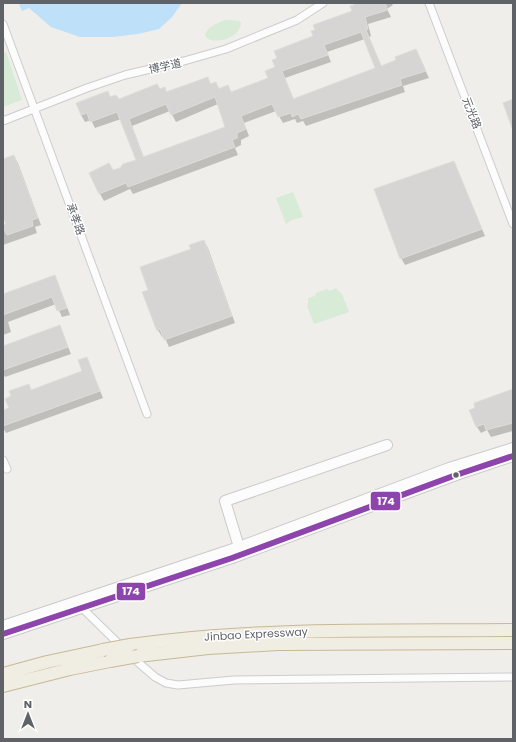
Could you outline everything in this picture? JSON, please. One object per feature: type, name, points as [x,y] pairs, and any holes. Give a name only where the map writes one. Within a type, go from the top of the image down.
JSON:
[{"type":"highway","name":"Jinbao Expressway","points":[[3,674],[47,662],[103,650],[130,645],[198,637],[306,631],[513,630]]},
{"type":"highway","name":"Jinbao Expressway","points":[[3,686],[70,669],[110,661],[138,656],[208,648],[278,644],[513,643]]},
{"type":"street","name":"博学道","points":[[3,121],[86,88],[125,75],[226,50],[297,20],[323,3]]},
{"type":"street","name":"元光路","points":[[429,3],[513,224]]},
{"type":"street","name":"承孝路","points":[[3,24],[147,414]]},
{"type":"street","points":[[238,547],[225,501],[387,444]]},
{"type":"street","points":[[3,634],[449,468],[513,448]]},
{"type":"street","points":[[3,626],[79,605],[232,558],[444,479],[513,456]]},
{"type":"street","points":[[3,460],[7,469]]},
{"type":"street","points":[[79,605],[146,670],[166,683],[178,685],[234,680],[513,677]]},
{"type":"green space","points":[[225,20],[239,21],[241,23],[240,28],[233,36],[223,40],[218,41],[208,39],[205,35],[206,32],[216,24]]},
{"type":"green space","points":[[6,52],[22,100],[3,107],[3,53]]},
{"type":"green space","points":[[293,192],[303,217],[292,220],[286,224],[276,198]]},
{"type":"green space","points":[[336,288],[342,294],[349,312],[314,324],[307,306],[308,298],[327,289],[329,291]]},
{"type":"water","points":[[182,3],[172,17],[159,29],[138,34],[113,37],[80,37],[51,27],[29,8],[22,11],[19,4]]},
{"type":"building","points":[[353,3],[385,3],[388,10],[365,17],[368,29],[366,30],[381,66],[396,60],[395,57],[416,49],[426,71],[400,79],[402,85],[301,119],[298,114],[292,117],[291,113],[278,117],[272,104],[241,116],[246,129],[237,133],[237,138],[232,140],[235,147],[128,187],[126,183],[99,194],[89,173],[109,163],[113,170],[120,168],[123,164],[136,160],[117,112],[90,122],[87,113],[81,115],[76,103],[108,91],[110,97],[116,95],[119,99],[157,84],[160,89],[165,87],[166,92],[208,77],[210,84],[216,82],[218,89],[228,85],[231,92],[268,78],[265,71],[275,67],[272,60],[277,58],[274,51],[313,36],[311,31],[315,30],[313,25],[352,11],[350,6],[354,5]],"holes":[[[361,32],[375,68],[293,99],[282,71],[328,55],[324,45]],[[215,97],[225,127],[143,157],[129,119],[166,104],[171,115]]]},
{"type":"building","points":[[513,99],[513,127],[512,128],[503,103]]},
{"type":"building","points":[[14,155],[38,218],[32,220],[33,226],[7,235],[3,227],[3,225],[6,224],[3,217],[3,159]]},
{"type":"building","points":[[454,161],[482,229],[400,259],[374,189]]},
{"type":"building","points":[[204,240],[232,316],[164,340],[160,329],[157,331],[142,292],[148,290],[140,267],[191,249],[189,245]]},
{"type":"building","points":[[55,275],[67,308],[57,311],[52,297],[3,315],[3,294]]},
{"type":"building","points":[[60,325],[68,347],[3,370],[3,346]]},
{"type":"building","points":[[87,357],[100,391],[3,426],[3,410],[9,408],[5,399],[11,396],[9,391],[29,384],[31,390],[82,371],[78,360]]},
{"type":"building","points":[[513,389],[513,423],[486,430],[484,424],[476,427],[469,410],[475,408],[474,403]]},
{"type":"transit line","name":"174","points":[[3,634],[232,558],[456,475],[513,456]]}]
